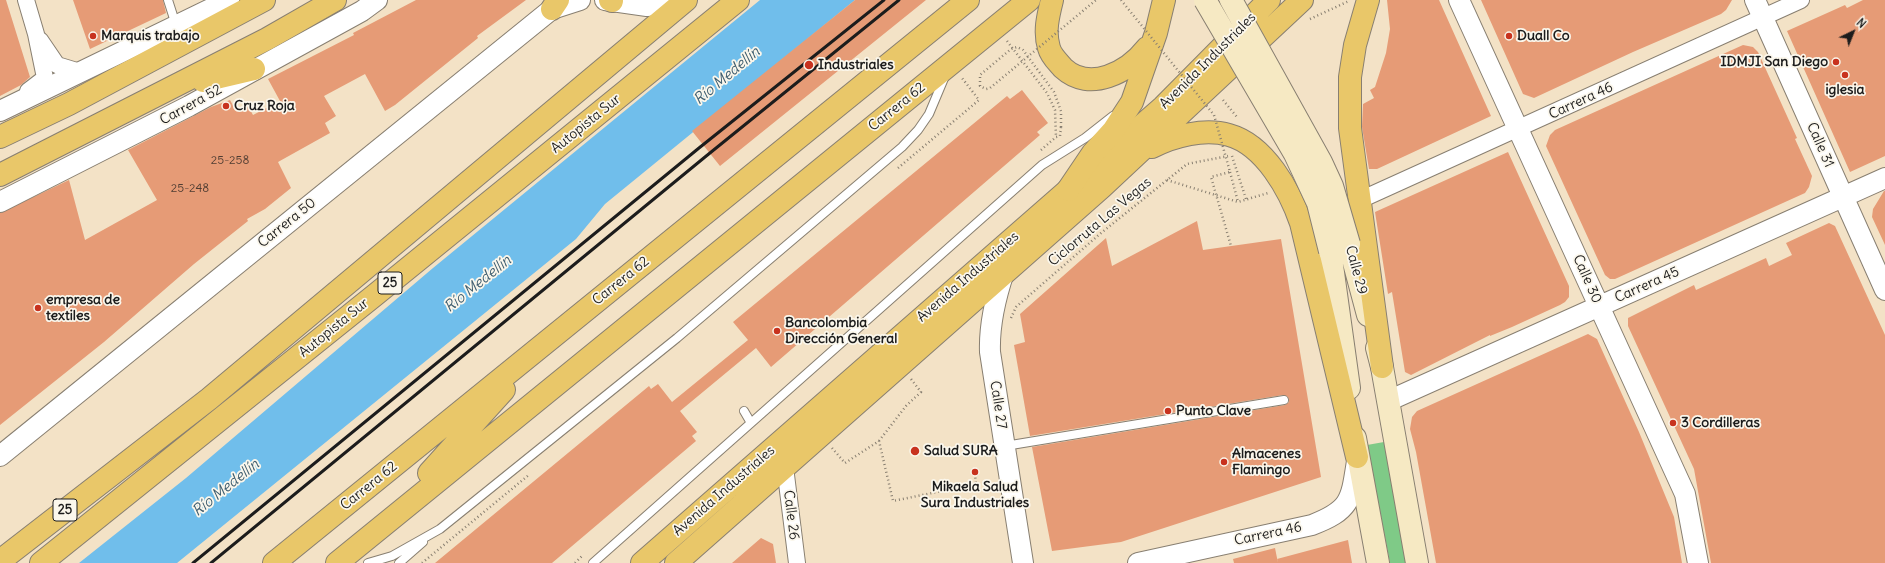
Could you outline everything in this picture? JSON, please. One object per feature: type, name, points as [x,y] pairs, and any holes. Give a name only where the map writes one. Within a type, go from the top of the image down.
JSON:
[{"type":"main road","points":[[0,137],[69,104],[264,0]]},
{"type":"main road","name":"Carrera 52","points":[[0,175],[267,39],[335,0]]},
{"type":"main road","name":"Autopista Sur","points":[[0,561],[208,399],[686,0]]},
{"type":"main road","name":"Autopista Sur","points":[[41,563],[375,295],[738,0]]},
{"type":"main road","name":"Carrera 62","points":[[274,563],[968,0]]},
{"type":"main road","name":"Carrera 62","points":[[337,563],[1030,0]]},
{"type":"main road","points":[[1052,0],[1046,33],[1049,49],[1056,60],[1068,72],[1085,79],[1099,79],[1114,74],[1129,67],[1139,58],[1156,33],[1164,0]]},
{"type":"main road","name":"Calle 29","points":[[1204,0],[1295,154],[1340,247],[1382,367],[1417,563]]},
{"type":"main road","name":"Calle 29","points":[[1231,0],[1321,162],[1332,186],[1340,247],[1357,457],[1378,563]]},
{"type":"main road","name":"Avenida Industriales","points":[[642,563],[1163,106],[1269,0]]},
{"type":"main road","points":[[1368,0],[1355,45],[1349,98],[1350,128],[1382,367]]},
{"type":"main road","name":"Avenida Industriales","points":[[676,563],[1140,152],[1305,10]]},
{"type":"main road","points":[[1068,190],[1093,153],[1113,131],[1132,102],[1151,42]]},
{"type":"main road","points":[[173,87],[254,69]]},
{"type":"main road","points":[[1140,152],[1166,140],[1183,135],[1205,133],[1228,134],[1245,142],[1259,154],[1286,188],[1300,223],[1357,457]]},
{"type":"main road","points":[[208,399],[375,295]]},
{"type":"main road","points":[[385,523],[548,341]]},
{"type":"street","points":[[23,100],[29,88],[45,78],[36,34],[26,0]]},
{"type":"street","points":[[0,112],[176,25],[203,9],[229,0]]},
{"type":"street","name":"Carrera 52","points":[[0,202],[189,106],[362,11],[377,0]]},
{"type":"street","name":"Carrera 50","points":[[0,456],[555,4],[580,0]]},
{"type":"street","points":[[609,0],[647,6],[681,0]]},
{"type":"street","name":"Calle 30","points":[[1459,0],[1685,494],[1698,563]]},
{"type":"street","name":"Carrera 46","points":[[1360,200],[1518,129],[1759,9],[1801,0]]},
{"type":"street","name":"Calle 31","points":[[1759,9],[1885,290]]},
{"type":"street","points":[[36,34],[57,65],[80,72]]},
{"type":"street","name":"Carrera 45","points":[[1388,401],[1885,178]]},
{"type":"street","name":"Calle 27","points":[[1004,272],[994,306],[990,332],[990,352],[1023,563]]},
{"type":"street","name":"Carrera 46","points":[[1138,563],[1312,525],[1332,517],[1342,509],[1349,498],[1357,457]]},
{"type":"street","name":"Calle 26","points":[[785,467],[797,563]]},
{"type":"lane","points":[[168,0],[176,25]]},
{"type":"lane","points":[[399,563],[677,338],[902,147],[918,130],[929,114],[951,64]]},
{"type":"lane","points":[[592,563],[1042,165],[1085,138],[1132,102]]},
{"type":"lane","points":[[1005,446],[1284,400]]},
{"type":"lane","points":[[744,411],[751,423]]},
{"type":"lane","points":[[368,563],[392,556],[440,529]]},
{"type":"path","points":[[1005,38],[1047,94],[1055,110],[1056,137],[1060,136],[1061,111],[1054,92],[1036,68],[1032,62],[1028,56],[1023,50],[1017,47],[1011,49],[980,75],[980,86],[986,89],[990,88],[998,81],[1015,67],[1027,57],[1032,52],[1096,0]]},
{"type":"path","points":[[1121,0],[1214,115],[1238,202]]},
{"type":"path","points":[[1305,10],[1351,0]]},
{"type":"path","name":"Ciclorruta Las Vegas","points":[[1010,321],[1016,307],[1101,233],[1187,164],[1232,155],[1246,199]]},
{"type":"path","points":[[1230,174],[1212,177],[1232,246]]},
{"type":"path","points":[[1167,180],[1238,202],[1286,188]]},
{"type":"path","points":[[829,444],[845,462],[879,441],[906,406],[921,392],[910,378]]},
{"type":"path","points":[[879,441],[893,501],[976,484],[975,474]]},
{"type":"green space","points":[[1384,442],[1408,563],[1390,563],[1367,445]]},
{"type":"water","name":"Río Medellín","points":[[760,0],[855,0],[605,204],[576,239],[177,563],[79,563],[186,478],[433,268]]},
{"type":"building","points":[[0,0],[6,0],[30,77],[21,85],[0,96]]},
{"type":"building","points":[[73,0],[163,0],[166,13],[90,49]]},
{"type":"building","points":[[416,0],[526,0],[477,36],[478,38],[395,105],[385,111],[365,74],[324,96],[336,116],[325,123],[330,133],[278,162],[291,188],[265,209],[247,219],[248,221],[194,264],[104,342],[0,425],[0,213],[69,180],[85,240],[157,200],[128,150],[211,107],[230,100],[236,111],[248,106],[253,115],[280,101],[268,79],[354,35],[353,33]]},
{"type":"building","name":"Industriales","points":[[855,0],[926,0],[720,166],[692,131]]},
{"type":"building","points":[[1387,0],[1439,0],[1491,116],[1377,169],[1369,169],[1362,127],[1363,104],[1374,98],[1370,90],[1375,87],[1386,53],[1390,29]]},
{"type":"building","points":[[1481,0],[1732,0],[1726,10],[1721,14],[1633,52],[1534,98],[1523,94]]},
{"type":"building","name":"IDMJI San Diego","points":[[1863,0],[1885,0],[1885,156],[1850,172],[1787,31],[1845,5],[1847,8]]},
{"type":"building","points":[[1743,45],[1753,47],[1758,52],[1797,138],[1795,139],[1812,176],[1809,187],[1805,193],[1615,279],[1610,279],[1605,275],[1546,146],[1550,135],[1555,130]]},
{"type":"building","name":"Bancolombia Dirección General","points":[[1022,90],[1048,123],[1037,132],[1040,135],[771,367],[756,348],[680,411],[697,432],[692,436],[696,441],[552,563],[435,563],[649,386],[651,389],[658,384],[672,402],[748,340],[733,322],[1007,96],[1010,99]]},
{"type":"building","points":[[1508,152],[1569,286],[1569,297],[1560,305],[1512,327],[1490,335],[1411,375],[1405,372],[1392,292],[1388,294],[1375,212]]},
{"type":"building","points":[[1884,191],[1885,245],[1872,217],[1873,209]]},
{"type":"building","name":"Punto Clave","points":[[1197,221],[1203,250],[1281,239],[1321,477],[1121,542],[1052,551],[1032,447],[1285,405],[1289,402],[1288,397],[1283,395],[1030,436],[1014,345],[1025,342],[1020,314],[1106,238],[1112,266]]},
{"type":"building","points":[[1829,223],[1835,226],[1885,335],[1885,563],[1711,563],[1694,469],[1628,326],[1628,318],[1694,285],[1696,290],[1766,258],[1769,266],[1792,255],[1786,243]]},
{"type":"building","points":[[1588,334],[1597,339],[1639,432],[1674,517],[1682,563],[1436,563],[1416,452],[1410,429],[1412,417],[1417,411]]},
{"type":"building","points":[[761,538],[773,544],[776,563],[732,563]]},
{"type":"building","points":[[1348,540],[1352,563],[1278,563],[1277,559]]},
{"type":"building","points":[[1275,548],[1278,563],[1234,563],[1233,559]]},
{"type":"railway","points":[[193,563],[699,148],[884,0]]},
{"type":"railway","points":[[211,563],[705,157],[899,0]]},
{"type":"place","name":"Marquis trabajo","points":[[93,36]]},
{"type":"place","name":"Duall Co","points":[[1509,36]]},
{"type":"place","name":"IDMJI San Diego","points":[[1836,62]]},
{"type":"place","name":"Industriales","points":[[809,65]]},
{"type":"place","name":"iglesia","points":[[1845,75]]},
{"type":"place","name":"Cruz Roja","points":[[226,106]]},
{"type":"place","name":"empresa de textiles","points":[[38,308]]},
{"type":"place","name":"Bancolombia Dirección General","points":[[777,331]]},
{"type":"place","name":"Punto Clave","points":[[1168,411]]},
{"type":"place","name":"3 Cordilleras","points":[[1673,423]]},
{"type":"place","name":"Salud SURA","points":[[915,451]]},
{"type":"place","name":"Almacenes Flamingo","points":[[1224,462]]},
{"type":"place","name":"Mikaela Salud Sura Industriales","points":[[975,472]]}]
